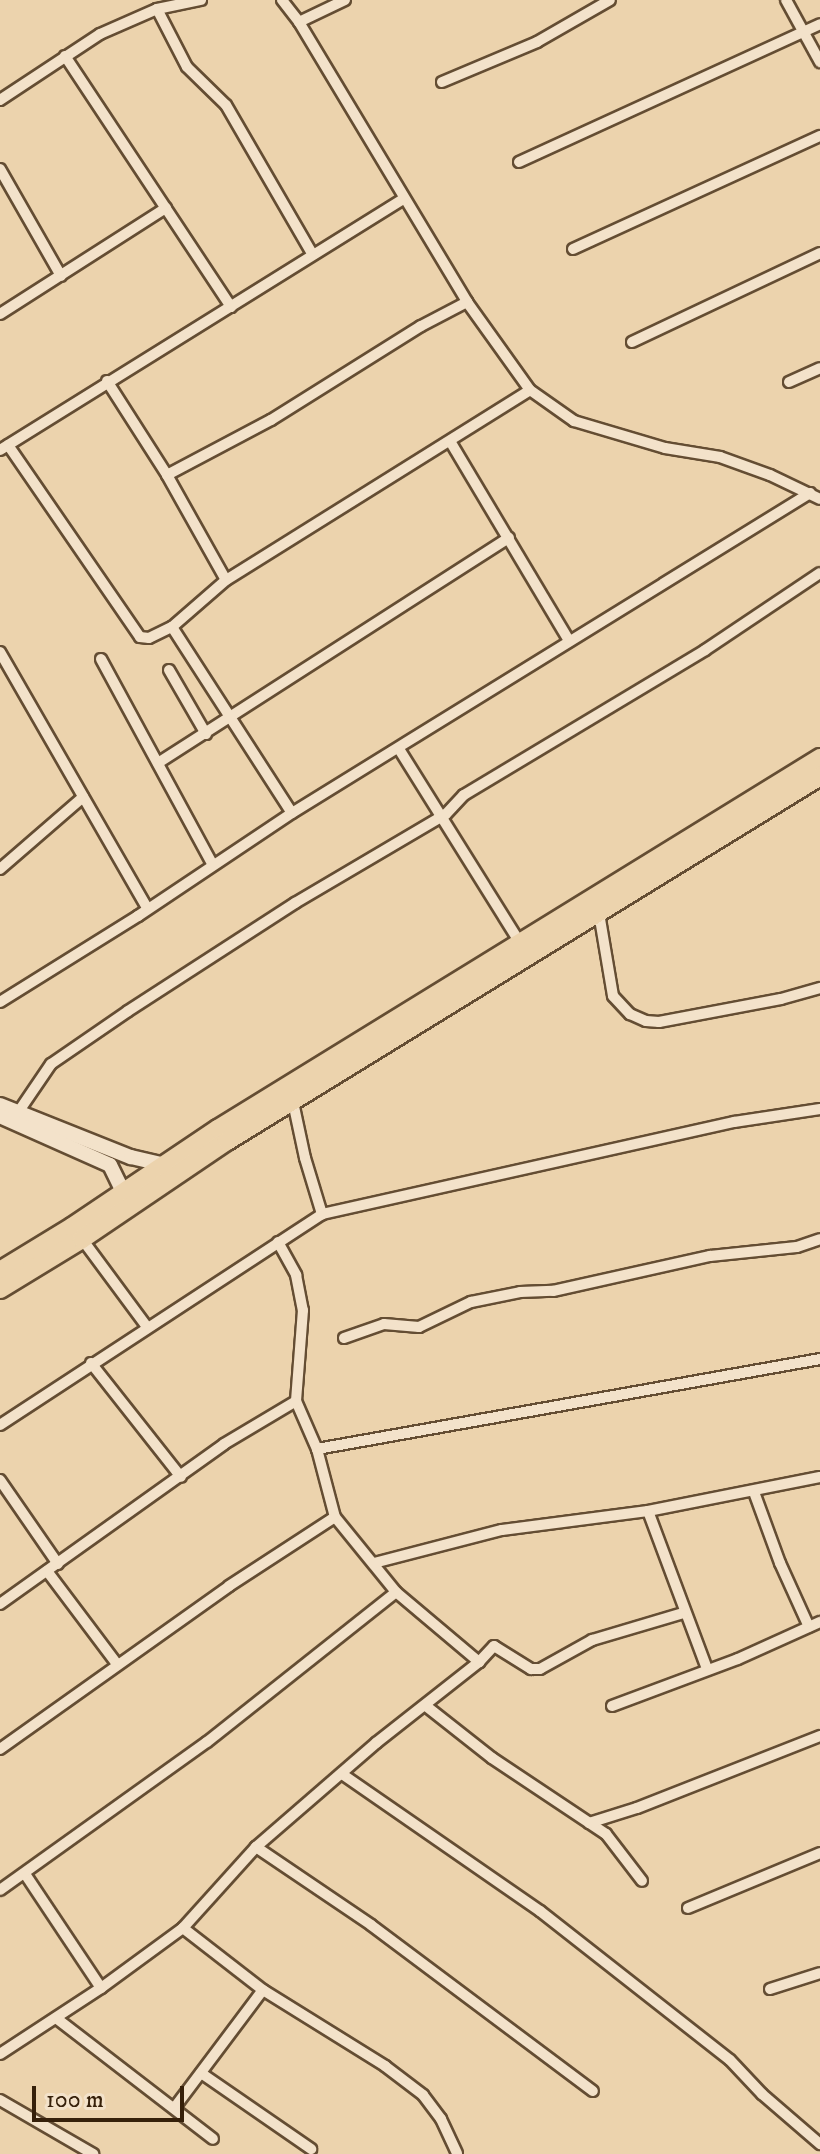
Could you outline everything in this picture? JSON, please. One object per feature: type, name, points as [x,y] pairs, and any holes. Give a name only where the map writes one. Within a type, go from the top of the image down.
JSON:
[{"type":"highway","points":[[0,1271],[72,1227],[162,1164],[820,758]]},
{"type":"highway","points":[[0,1289],[82,1239],[168,1178],[819,781]]},
{"type":"street","points":[[0,100],[100,34],[157,9],[201,0]]},
{"type":"street","points":[[282,0],[299,22],[467,302],[530,390],[574,421],[665,448],[720,457],[815,496]]},
{"type":"street","points":[[299,22],[345,0]]},
{"type":"street","points":[[442,82],[537,42],[610,0]]},
{"type":"street","points":[[786,0],[820,62]]},
{"type":"street","points":[[157,9],[187,67],[219,97],[238,125],[313,255]]},
{"type":"street","points":[[519,162],[820,24]]},
{"type":"street","points":[[65,56],[231,307]]},
{"type":"street","points":[[573,249],[820,136]]},
{"type":"street","points":[[0,169],[61,276]]},
{"type":"street","points":[[403,199],[4,448],[140,637],[149,638],[172,627],[226,580],[530,390]]},
{"type":"street","points":[[0,314],[166,208]]},
{"type":"street","points":[[632,342],[820,253]]},
{"type":"street","points":[[167,475],[271,420],[421,326],[467,302]]},
{"type":"street","points":[[789,382],[820,368]]},
{"type":"street","points":[[107,381],[167,475],[226,580]]},
{"type":"street","points":[[450,441],[569,641]]},
{"type":"street","points":[[0,1002],[292,813],[569,641],[815,496]]},
{"type":"street","points":[[158,763],[233,718],[509,538]]},
{"type":"street","points":[[19,1111],[51,1064],[60,1057],[295,903],[443,816],[464,795],[705,650],[820,573]]},
{"type":"street","points":[[172,627],[292,813]]},
{"type":"street","points":[[0,652],[147,908]]},
{"type":"street","points":[[101,659],[213,865]]},
{"type":"street","points":[[169,670],[206,734]]},
{"type":"street","points":[[399,749],[521,944]]},
{"type":"street","points":[[0,869],[83,797]]},
{"type":"street","points":[[599,913],[613,996],[630,1014],[646,1021],[659,1022],[781,999],[820,988]]},
{"type":"street","points":[[293,1102],[322,1214]]},
{"type":"street","points":[[0,1105],[131,1157],[162,1164]]},
{"type":"street","points":[[0,1425],[322,1214],[734,1122],[820,1109]]},
{"type":"street","points":[[0,1116],[110,1165],[122,1190]]},
{"type":"street","points":[[82,1239],[147,1327]]},
{"type":"street","points":[[344,1338],[384,1324],[419,1327],[450,1310],[520,1292],[553,1291],[710,1256],[797,1247],[820,1239]]},
{"type":"street","points":[[278,1242],[296,1275],[303,1310],[296,1401],[317,1449],[335,1517],[396,1592],[479,1662]]},
{"type":"street","points":[[317,1449],[820,1359]]},
{"type":"street","points":[[91,1363],[181,1477]]},
{"type":"street","points":[[0,1604],[224,1444],[296,1401]]},
{"type":"street","points":[[374,1563],[502,1530],[648,1511],[820,1477]]},
{"type":"street","points":[[0,1480],[58,1564]]},
{"type":"street","points":[[612,1706],[738,1659],[815,1624],[780,1563],[754,1492]]},
{"type":"street","points":[[648,1511],[683,1613],[707,1669]]},
{"type":"street","points":[[0,1749],[117,1664],[335,1517]]},
{"type":"street","points":[[47,1571],[117,1664]]},
{"type":"street","points":[[0,1890],[207,1742],[396,1592]]},
{"type":"street","points":[[0,2054],[101,1988],[183,1928],[256,1847],[376,1743],[479,1662],[494,1646],[499,1646],[531,1669],[540,1669],[592,1640],[683,1613]]},
{"type":"street","points":[[426,1706],[492,1758],[606,1834],[642,1881]]},
{"type":"street","points":[[589,1823],[637,1808],[820,1736]]},
{"type":"street","points":[[342,1774],[540,1911],[730,2060],[762,2094],[820,2144]]},
{"type":"street","points":[[256,1847],[383,1934],[593,2091]]},
{"type":"street","points":[[688,1908],[820,1853]]},
{"type":"street","points":[[25,1874],[101,1988]]},
{"type":"street","points":[[183,1928],[263,1990],[385,2066],[423,2095],[441,2119],[457,2154]]},
{"type":"street","points":[[770,1989],[820,1973]]},
{"type":"street","points":[[175,2107],[263,1990]]},
{"type":"street","points":[[56,2018],[213,2139]]},
{"type":"street","points":[[201,2073],[311,2149]]},
{"type":"street","points":[[0,2100],[93,2154]]}]
